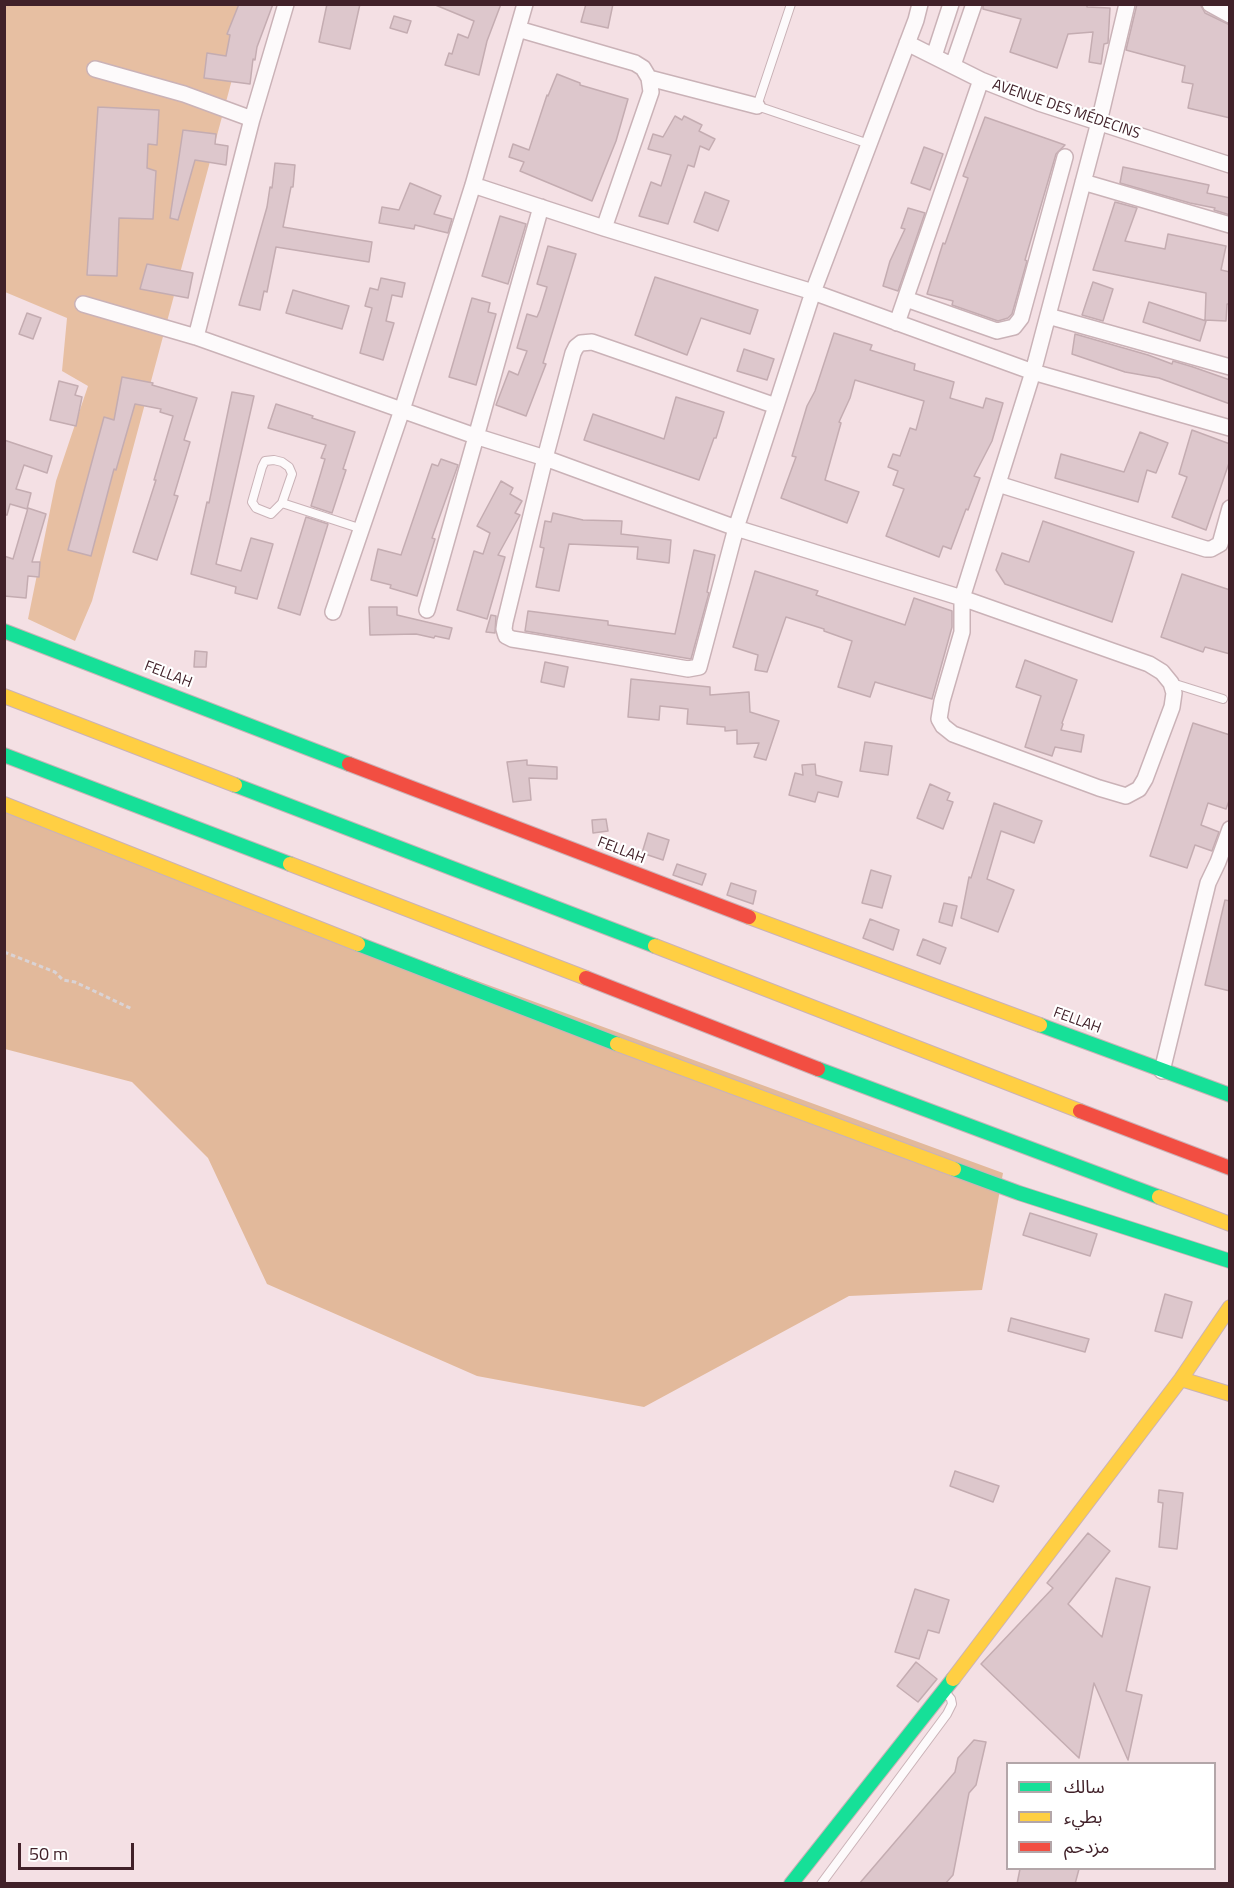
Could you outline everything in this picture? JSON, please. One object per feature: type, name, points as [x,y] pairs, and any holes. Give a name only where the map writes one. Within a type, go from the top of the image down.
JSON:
[{"type":"main road","name":"FELLAH","points":[[4,631],[591,858],[1230,1095]]},
{"type":"main road","points":[[4,696],[1230,1168]]},
{"type":"main road","points":[[4,755],[449,924],[800,1062],[1230,1224]]},
{"type":"main road","points":[[4,804],[545,1017],[1019,1193],[1230,1261]]},
{"type":"main road","points":[[791,1884],[943,1691],[1181,1379],[1230,1306]]},
{"type":"main road","points":[[1181,1379],[1230,1394]]},
{"type":"street","points":[[196,337],[252,119],[286,4]]},
{"type":"street","points":[[333,612],[402,410],[473,185],[525,4]]},
{"type":"street","points":[[776,406],[592,342],[576,347],[544,458],[505,622],[506,636],[512,639],[688,669],[698,668],[736,528],[776,406],[813,292],[920,4]]},
{"type":"street","points":[[934,56],[951,4]]},
{"type":"street","points":[[953,65],[974,4]]},
{"type":"street","points":[[83,304],[196,337],[475,436],[544,458],[736,528],[962,598],[1149,664],[1171,682],[1174,693],[1172,707],[1139,789],[1126,796],[991,750],[953,734],[943,726],[939,719],[962,632],[962,598],[1033,372],[1099,122],[1127,4]]},
{"type":"street","points":[[1210,4],[1230,15]]},
{"type":"street","points":[[518,29],[634,63],[643,68],[649,78],[651,92],[604,228]]},
{"type":"street","name":"AVENUE DES MÉDECINS","points":[[907,43],[981,80],[1040,103],[1230,165]]},
{"type":"street","points":[[95,69],[184,94],[252,119]]},
{"type":"street","points":[[649,78],[757,106]]},
{"type":"street","points":[[897,323],[981,80]]},
{"type":"street","points":[[906,299],[997,331],[1014,327],[1021,318],[1065,157]]},
{"type":"street","points":[[1083,182],[1230,225]]},
{"type":"street","points":[[473,185],[813,292],[1033,372],[1230,428]]},
{"type":"street","points":[[427,610],[541,207]]},
{"type":"street","points":[[1048,316],[1230,367]]},
{"type":"street","points":[[998,484],[1206,549],[1220,544],[1230,508]]},
{"type":"street","points":[[1162,1071],[1208,883],[1230,829]]},
{"type":"lane","points":[[791,4],[757,106],[869,144]]},
{"type":"lane","points":[[266,461],[282,462],[289,467],[292,474],[282,503],[271,514],[256,508],[252,502],[262,467],[266,461]]},
{"type":"lane","points":[[282,503],[362,529]]},
{"type":"lane","points":[[1171,682],[1223,699]]},
{"type":"lane","points":[[821,1884],[947,1714],[952,1704],[943,1691]]},
{"type":"path","points":[[4,952],[55,972],[63,980],[75,982],[132,1009]]},
{"type":"shaded area","points":[[4,5],[252,5],[92,601],[75,641],[28,619],[56,481],[88,386],[62,371],[67,318],[5,292]]},
{"type":"shaded area","points":[[4,808],[1003,1173],[982,1290],[849,1296],[644,1407],[477,1376],[267,1284],[208,1158],[132,1082],[5,1049]]},
{"type":"building","points":[[239,4],[273,4],[257,47],[255,60],[253,59],[250,84],[204,78],[207,53],[226,56],[230,35],[227,34]]},
{"type":"building","points":[[327,4],[360,4],[350,49],[319,42]]},
{"type":"building","points":[[433,4],[501,4],[487,41],[479,75],[445,65],[449,53],[452,54],[458,34],[468,38],[474,21]]},
{"type":"building","points":[[586,4],[613,4],[608,28],[581,22]]},
{"type":"building","points":[[983,4],[1087,4],[1087,7],[1110,8],[1108,43],[1104,44],[1101,64],[1089,62],[1093,32],[1068,34],[1057,68],[1010,52],[1021,19],[983,9]]},
{"type":"building","points":[[1137,4],[1200,4],[1205,13],[1230,25],[1230,118],[1188,108],[1193,84],[1182,82],[1185,66],[1126,50]]},
{"type":"building","points":[[394,16],[411,21],[407,33],[390,28]]},
{"type":"building","points":[[557,74],[580,83],[580,85],[628,99],[616,141],[592,201],[520,171],[524,162],[509,157],[513,144],[529,150],[547,95]]},
{"type":"building","points":[[98,107],[159,110],[157,145],[148,144],[147,168],[156,171],[153,219],[119,218],[117,276],[87,275]]},
{"type":"building","points":[[675,116],[682,120],[684,116],[702,125],[699,131],[715,139],[709,150],[700,146],[694,167],[688,165],[668,224],[639,216],[651,182],[661,186],[671,155],[648,149],[653,134],[663,137]]},
{"type":"building","points":[[985,117],[1065,145],[1056,154],[1012,314],[998,321],[952,305],[953,301],[927,294],[943,243],[945,244],[968,178],[963,176]]},
{"type":"building","points":[[183,130],[216,134],[215,144],[228,146],[226,165],[195,160],[178,220],[170,218]]},
{"type":"building","points":[[924,147],[943,154],[930,190],[911,183]]},
{"type":"building","points":[[275,163],[295,165],[293,187],[291,187],[283,227],[372,242],[369,262],[276,247],[267,292],[264,291],[260,310],[239,305],[267,207],[270,187],[272,188]]},
{"type":"building","points":[[1123,167],[1209,185],[1207,193],[1230,198],[1230,215],[1214,210],[1215,208],[1120,183]]},
{"type":"building","points":[[410,183],[441,196],[434,214],[452,219],[448,233],[415,225],[414,229],[379,223],[382,207],[399,210]]},
{"type":"building","points":[[705,192],[729,201],[718,231],[694,222]]},
{"type":"building","points":[[1115,202],[1137,208],[1125,241],[1165,249],[1168,234],[1226,246],[1221,270],[1230,272],[1230,304],[1227,304],[1226,321],[1205,320],[1206,293],[1093,270]]},
{"type":"building","points":[[908,208],[925,213],[898,291],[883,286],[890,261],[905,229],[901,228]]},
{"type":"building","points":[[500,216],[526,224],[508,284],[482,276]]},
{"type":"building","points":[[548,246],[576,254],[543,363],[546,364],[526,416],[496,405],[509,371],[518,375],[527,351],[517,348],[527,314],[537,317],[547,287],[537,284]]},
{"type":"building","points":[[147,264],[193,273],[188,298],[140,289]]},
{"type":"building","points":[[655,277],[758,310],[750,334],[701,318],[687,355],[635,335]]},
{"type":"building","points":[[381,278],[405,283],[402,297],[392,295],[386,321],[394,323],[383,360],[360,353],[372,308],[365,306],[370,288],[378,290]]},
{"type":"building","points":[[1093,282],[1113,289],[1103,321],[1082,315]]},
{"type":"building","points":[[293,290],[349,306],[342,329],[286,313]]},
{"type":"building","points":[[472,298],[490,303],[488,312],[496,314],[476,385],[449,377]]},
{"type":"building","points":[[1149,302],[1206,321],[1200,341],[1143,322]]},
{"type":"building","points":[[27,313],[41,318],[33,339],[19,334]]},
{"type":"building","points":[[834,333],[872,345],[870,350],[915,364],[914,370],[954,382],[950,398],[983,408],[986,398],[1003,403],[992,441],[974,476],[980,478],[968,510],[966,509],[951,549],[943,546],[939,557],[886,536],[904,489],[893,485],[898,471],[888,467],[893,454],[900,456],[910,428],[916,430],[924,401],[855,380],[839,422],[841,423],[825,480],[859,492],[847,523],[781,498],[796,457],[792,456],[807,406],[815,391]]},
{"type":"building","points":[[1075,334],[1172,364],[1173,361],[1230,380],[1230,404],[1159,378],[1125,372],[1072,354]]},
{"type":"building","points":[[744,349],[774,359],[767,380],[737,371]]},
{"type":"building","points":[[122,377],[153,383],[152,385],[197,398],[184,440],[190,442],[174,495],[178,496],[157,560],[133,552],[173,416],[160,412],[161,409],[135,404],[116,470],[114,469],[91,556],[68,550],[104,417],[114,420]]},
{"type":"building","points":[[59,381],[78,386],[75,395],[82,397],[76,426],[50,420]]},
{"type":"building","points":[[232,392],[254,396],[216,564],[241,571],[251,538],[273,544],[257,599],[235,593],[236,587],[191,574],[207,502],[209,503]]},
{"type":"building","points":[[676,397],[724,412],[699,480],[584,440],[593,414],[664,439]]},
{"type":"building","points":[[276,404],[355,432],[332,513],[311,506],[325,459],[321,458],[326,445],[268,428]]},
{"type":"building","points":[[1192,430],[1230,444],[1230,460],[1206,530],[1172,517],[1187,477],[1179,474]]},
{"type":"building","points":[[1140,432],[1168,443],[1156,473],[1147,470],[1138,502],[1055,478],[1061,454],[1124,472]]},
{"type":"building","points":[[4,440],[52,456],[47,473],[24,465],[16,489],[31,493],[27,509],[10,504],[7,515],[4,515]]},
{"type":"building","points":[[441,459],[458,465],[432,538],[435,539],[417,596],[390,588],[391,585],[371,580],[378,549],[401,555],[432,464],[438,466]]},
{"type":"building","points":[[501,481],[513,488],[510,494],[522,501],[515,513],[520,515],[498,555],[505,557],[487,619],[457,610],[474,551],[483,554],[490,533],[477,526]]},
{"type":"building","points":[[28,508],[46,514],[32,562],[40,562],[39,577],[28,576],[26,598],[4,596],[4,556],[13,559]]},
{"type":"building","points":[[553,513],[583,520],[622,521],[621,534],[671,540],[669,563],[637,559],[638,547],[569,544],[559,591],[536,587],[544,548],[540,547],[545,521],[551,522]]},
{"type":"building","points":[[306,517],[328,524],[300,615],[278,608]]},
{"type":"building","points":[[1043,521],[1134,552],[1112,622],[1005,584],[996,570],[1002,553],[1029,562]]},
{"type":"building","points":[[694,550],[715,555],[707,592],[709,593],[691,659],[525,631],[528,611],[608,621],[608,625],[675,634]]},
{"type":"building","points":[[755,571],[818,591],[816,595],[905,625],[914,598],[952,611],[952,627],[932,699],[875,682],[870,697],[838,687],[852,641],[786,617],[767,672],[755,670],[758,655],[733,647]]},
{"type":"building","points":[[1182,574],[1230,590],[1230,654],[1205,647],[1203,652],[1161,637]]},
{"type":"building","points":[[369,607],[397,607],[397,615],[452,628],[449,639],[416,634],[370,635]]},
{"type":"building","points":[[491,615],[496,616],[495,633],[486,632]]},
{"type":"building","points":[[195,651],[207,652],[206,667],[194,667]]},
{"type":"building","points":[[1025,660],[1077,680],[1061,730],[1084,735],[1081,752],[1055,747],[1052,756],[1025,747],[1041,696],[1016,687]]},
{"type":"building","points":[[545,662],[568,667],[564,687],[541,682]]},
{"type":"building","points":[[631,679],[710,687],[710,695],[749,692],[750,712],[779,721],[766,760],[754,757],[759,743],[737,744],[737,730],[725,731],[725,727],[687,724],[688,709],[660,706],[659,720],[628,717]]},
{"type":"building","points":[[1193,723],[1230,735],[1230,798],[1226,809],[1208,803],[1201,825],[1219,832],[1212,851],[1195,845],[1187,868],[1150,856]]},
{"type":"building","points":[[865,742],[892,746],[888,775],[860,771]]},
{"type":"building","points":[[527,760],[527,765],[557,767],[557,779],[529,778],[531,800],[513,802],[507,762]]},
{"type":"building","points":[[815,764],[816,775],[842,782],[838,797],[818,792],[815,802],[789,795],[795,773],[803,775],[802,765]]},
{"type":"building","points":[[930,784],[950,793],[947,800],[953,802],[943,829],[917,818]]},
{"type":"building","points":[[994,803],[1042,821],[1034,843],[1001,831],[987,879],[1014,890],[998,932],[961,918],[969,877],[971,878]]},
{"type":"building","points":[[606,819],[608,831],[593,833],[592,820]]},
{"type":"building","points":[[648,833],[669,840],[663,860],[642,853]]},
{"type":"building","points":[[677,864],[706,874],[702,885],[673,875]]},
{"type":"building","points":[[871,870],[891,876],[882,908],[862,903]]},
{"type":"building","points":[[731,883],[756,891],[753,904],[727,895]]},
{"type":"building","points":[[1225,900],[1230,901],[1230,991],[1205,985]]},
{"type":"building","points":[[944,903],[957,906],[952,926],[939,922]]},
{"type":"building","points":[[870,919],[899,930],[893,950],[863,938]]},
{"type":"building","points":[[923,939],[946,948],[940,964],[917,955]]},
{"type":"building","points":[[1030,1213],[1097,1234],[1090,1256],[1023,1235]]},
{"type":"building","points":[[1165,1294],[1192,1302],[1182,1338],[1155,1331]]},
{"type":"building","points":[[1011,1318],[1089,1339],[1085,1352],[1008,1331]]},
{"type":"building","points":[[955,1471],[999,1486],[993,1502],[950,1486]]},
{"type":"building","points":[[1159,1490],[1183,1493],[1177,1549],[1159,1547],[1163,1503],[1158,1502]]},
{"type":"building","points":[[1088,1533],[1110,1551],[1068,1604],[1102,1637],[1116,1578],[1150,1587],[1126,1691],[1142,1695],[1128,1760],[1094,1683],[1079,1758],[981,1664],[1053,1588],[1047,1583]]},
{"type":"building","points":[[915,1589],[949,1600],[939,1633],[928,1630],[919,1659],[895,1652]]},
{"type":"building","points":[[916,1662],[937,1679],[918,1702],[897,1686]]},
{"type":"building","points":[[974,1740],[986,1742],[976,1785],[969,1793],[953,1875],[945,1884],[859,1884],[955,1772],[958,1758]]},
{"type":"building","points":[[1020,1870],[1079,1870],[1075,1884],[1017,1884]]},
{"type":"traffic: fast","points":[[4,631],[349,764]]},
{"type":"traffic: fast","points":[[4,755],[290,864]]},
{"type":"traffic: fast","points":[[235,785],[655,946]]},
{"type":"traffic: fast","points":[[358,944],[617,1044]]},
{"type":"traffic: fast","points":[[1040,1025],[1230,1095]]},
{"type":"traffic: fast","points":[[818,1069],[1159,1197]]},
{"type":"traffic: fast","points":[[954,1169],[1019,1193],[1230,1261]]},
{"type":"traffic: fast","points":[[791,1884],[953,1679]]},
{"type":"traffic: slow","points":[[4,696],[235,785]]},
{"type":"traffic: slow","points":[[4,804],[358,944]]},
{"type":"traffic: slow","points":[[290,864],[586,978]]},
{"type":"traffic: slow","points":[[749,917],[1040,1025]]},
{"type":"traffic: slow","points":[[655,946],[1080,1111]]},
{"type":"traffic: slow","points":[[617,1044],[954,1169]]},
{"type":"traffic: slow","points":[[1159,1197],[1230,1224]]},
{"type":"traffic: slow","points":[[953,1679],[1181,1379],[1230,1307]]},
{"type":"traffic: slow","points":[[1181,1379],[1230,1394]]},
{"type":"traffic: jam","points":[[349,764],[749,917]]},
{"type":"traffic: jam","points":[[586,978],[818,1069]]},
{"type":"traffic: jam","points":[[1080,1111],[1230,1168]]}]
